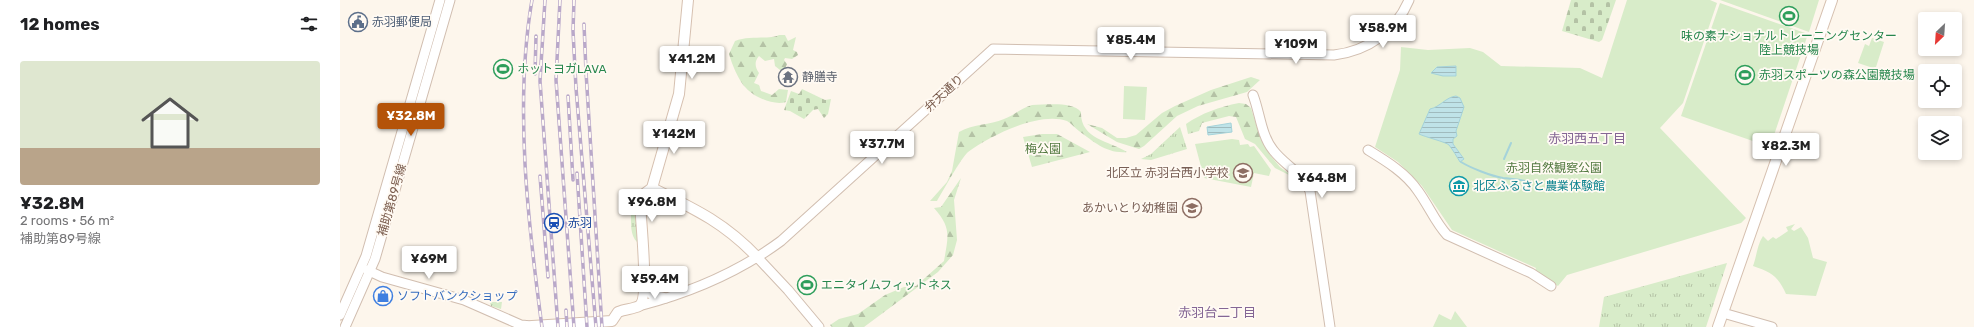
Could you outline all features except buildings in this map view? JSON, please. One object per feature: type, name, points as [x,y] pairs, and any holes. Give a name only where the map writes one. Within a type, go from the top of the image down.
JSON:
[{"type":"main road","points":[[639,306],[644,298],[645,286],[640,200],[644,194],[652,188],[679,94],[688,0]]},
{"type":"main road","points":[[1718,327],[1832,0]]},
{"type":"main road","points":[[652,188],[718,222],[741,241],[758,258]]},
{"type":"main road","name":"弁天通り","points":[[612,324],[618,312],[639,306]]},
{"type":"main road","points":[[532,326],[612,324]]},
{"type":"street","name":"補助第89号線","points":[[340,315],[362,267],[440,0]]},
{"type":"street","name":"補助第89号線","points":[[345,327],[371,272],[450,0]]},
{"type":"street","name":"弁天通り","points":[[639,306],[673,297],[758,258],[791,234],[993,49],[1334,55],[1360,49],[1376,40],[1392,28],[1409,0]]},
{"type":"street","points":[[1253,95],[1268,144],[1279,157],[1304,180],[1310,191],[1330,327]]},
{"type":"street","points":[[1368,150],[1390,164],[1418,190],[1439,226],[1447,235],[1532,273],[1551,286]]},
{"type":"street","points":[[758,258],[819,327]]},
{"type":"street","points":[[362,267],[382,277],[464,300],[521,325],[532,326]]},
{"type":"street","points":[[645,286],[649,293],[655,296],[673,297]]},
{"type":"street","points":[[1723,313],[1772,327]]},
{"type":"green space","points":[[1571,0],[1616,0],[1602,40],[1599,42],[1562,31]]},
{"type":"green space","name":"赤羽自然観察公園","points":[[1627,0],[1710,0],[1717,3],[1683,103],[1660,128],[1746,218],[1741,223],[1567,275],[1558,286],[1535,271],[1536,268],[1452,230],[1422,186],[1398,162],[1375,147],[1400,70],[1401,47],[1428,50],[1470,48],[1483,52],[1501,66],[1580,68],[1602,78]]},
{"type":"green space","name":"味の素ナショナルトレーニングセンター 陸上競技場","points":[[1720,0],[1819,0],[1809,32]]},
{"type":"green space","name":"赤羽スポーツの森公園競技場","points":[[1720,3],[1808,34],[1770,147],[1681,116]]},
{"type":"green space","points":[[785,35],[788,41],[796,37],[793,50],[797,52],[798,55],[792,59],[785,58],[784,60],[787,64],[785,69],[780,70],[775,66],[774,59],[765,61],[759,56],[756,60],[756,64],[759,73],[754,83],[759,85],[761,91],[772,95],[779,89],[788,90],[786,102],[776,103],[764,100],[754,95],[743,85],[729,54],[735,41],[747,38]]},
{"type":"green space","points":[[1872,38],[1884,42],[1876,67],[1873,68],[1858,63],[1865,44],[1869,46]]},
{"type":"green space","points":[[1251,77],[1260,80],[1247,92],[1198,106],[1177,116],[1139,149],[1117,142],[1087,124],[1102,128],[1117,138],[1126,138],[1136,135],[1162,113],[1175,106],[1211,90]]},
{"type":"green space","points":[[1124,86],[1147,87],[1145,120],[1123,119]]},
{"type":"green space","points":[[802,89],[825,100],[831,99],[828,114],[824,118],[818,109],[813,110],[804,119],[790,111],[784,110],[791,91],[799,94]]},
{"type":"green space","points":[[1239,103],[1246,104],[1251,108],[1261,140],[1270,155],[1280,167],[1295,178],[1275,168],[1255,144],[1245,139],[1236,117],[1229,116],[1202,123],[1199,131],[1188,134],[1186,124],[1192,120],[1211,111]]},
{"type":"green space","points":[[1058,104],[1072,106],[1081,112],[1082,121],[1090,134],[1127,152],[1113,151],[1101,146],[1067,121],[1043,119],[1029,122],[989,139],[968,152],[937,201],[930,201],[947,182],[952,171],[959,132],[970,127],[1004,119],[1032,105]]},
{"type":"green space","points":[[1180,127],[1187,149],[1151,160],[1141,159],[1151,154]]},
{"type":"green space","name":"梅公園","points":[[1042,134],[1057,134],[1090,152],[1032,167],[1023,137]]},
{"type":"green space","points":[[1232,139],[1239,140],[1240,145],[1248,144],[1250,147],[1254,146],[1271,170],[1269,176],[1254,173],[1251,187],[1204,178],[1195,144]]},
{"type":"green space","points":[[961,178],[954,200],[957,240],[953,255],[938,272],[864,327],[832,327],[830,325],[839,319],[858,314],[885,295],[904,287],[916,286],[944,261],[947,245],[946,227],[944,221],[934,208],[941,207]]},
{"type":"green space","points":[[635,210],[637,212],[639,240],[637,242],[633,236],[631,225],[631,214]]},
{"type":"green space","points":[[1795,224],[1791,229],[1794,231],[1801,227],[1808,238],[1813,258],[1827,262],[1816,296],[1786,294],[1777,279],[1765,270],[1753,266],[1758,247],[1763,236],[1768,241],[1773,237],[1776,239],[1788,231],[1786,227]]},
{"type":"green space","points":[[1727,263],[1706,327],[1599,327],[1604,297]]},
{"type":"green space","points":[[502,302],[501,309],[491,306],[490,303]]},
{"type":"green space","points":[[1455,311],[1467,327],[1433,327],[1439,314],[1451,320]]},
{"type":"water","points":[[1456,66],[1456,76],[1443,76],[1431,73],[1437,67]]},
{"type":"water","points":[[1456,96],[1460,98],[1464,107],[1456,131],[1457,136],[1453,139],[1453,144],[1464,159],[1460,162],[1449,145],[1419,134],[1430,109],[1449,98]]},
{"type":"water","points":[[1231,123],[1232,132],[1208,135],[1207,127]]},
{"type":"waterway","points":[[1504,159],[1511,143]]},
{"type":"waterway","points":[[1461,162],[1493,176],[1525,181]]},
{"type":"railway","points":[[532,0],[524,80],[525,164],[532,247],[542,327]]},
{"type":"railway","points":[[545,0],[540,81],[558,327]]},
{"type":"railway","points":[[560,0],[556,80],[574,327]]},
{"type":"railway","points":[[574,0],[573,31],[576,88],[596,327]]},
{"type":"railway","points":[[584,24],[602,327]]},
{"type":"railway","points":[[535,74],[536,36]]},
{"type":"railway","points":[[568,96],[573,180]]},
{"type":"railway","points":[[577,173],[587,327]]},
{"type":"railway","points":[[540,176],[548,277]]},
{"type":"railway","points":[[566,310],[567,327]]},
{"type":"place","name":"味の素ナショナルトレーニングセンター 陸上競技場","points":[[1789,16]]},
{"type":"place","name":"赤羽郵便局","points":[[358,22]]},
{"type":"place","name":"ホットヨガLAVA","points":[[503,69]]},
{"type":"place","name":"赤羽スポーツの森公園競技場","points":[[1745,75]]},
{"type":"place","name":"静膳寺","points":[[788,77]]},
{"type":"place","name":"北区立 赤羽台西小学校","points":[[1243,173]]},
{"type":"place","name":"北区ふるさと農業体験館","points":[[1459,186]]},
{"type":"place","name":"あかいとり幼稚園","points":[[1192,208]]},
{"type":"place","name":"赤羽","points":[[554,223]]},
{"type":"place","name":"エニタイムフィットネス","points":[[807,285]]},
{"type":"place","name":"ソフトバンクショップ","points":[[383,296]]},
{"type":"district","name":"赤羽西五丁目","points":[[1587,138]]},
{"type":"district","name":"赤羽台二丁目","points":[[1217,312]]}]
